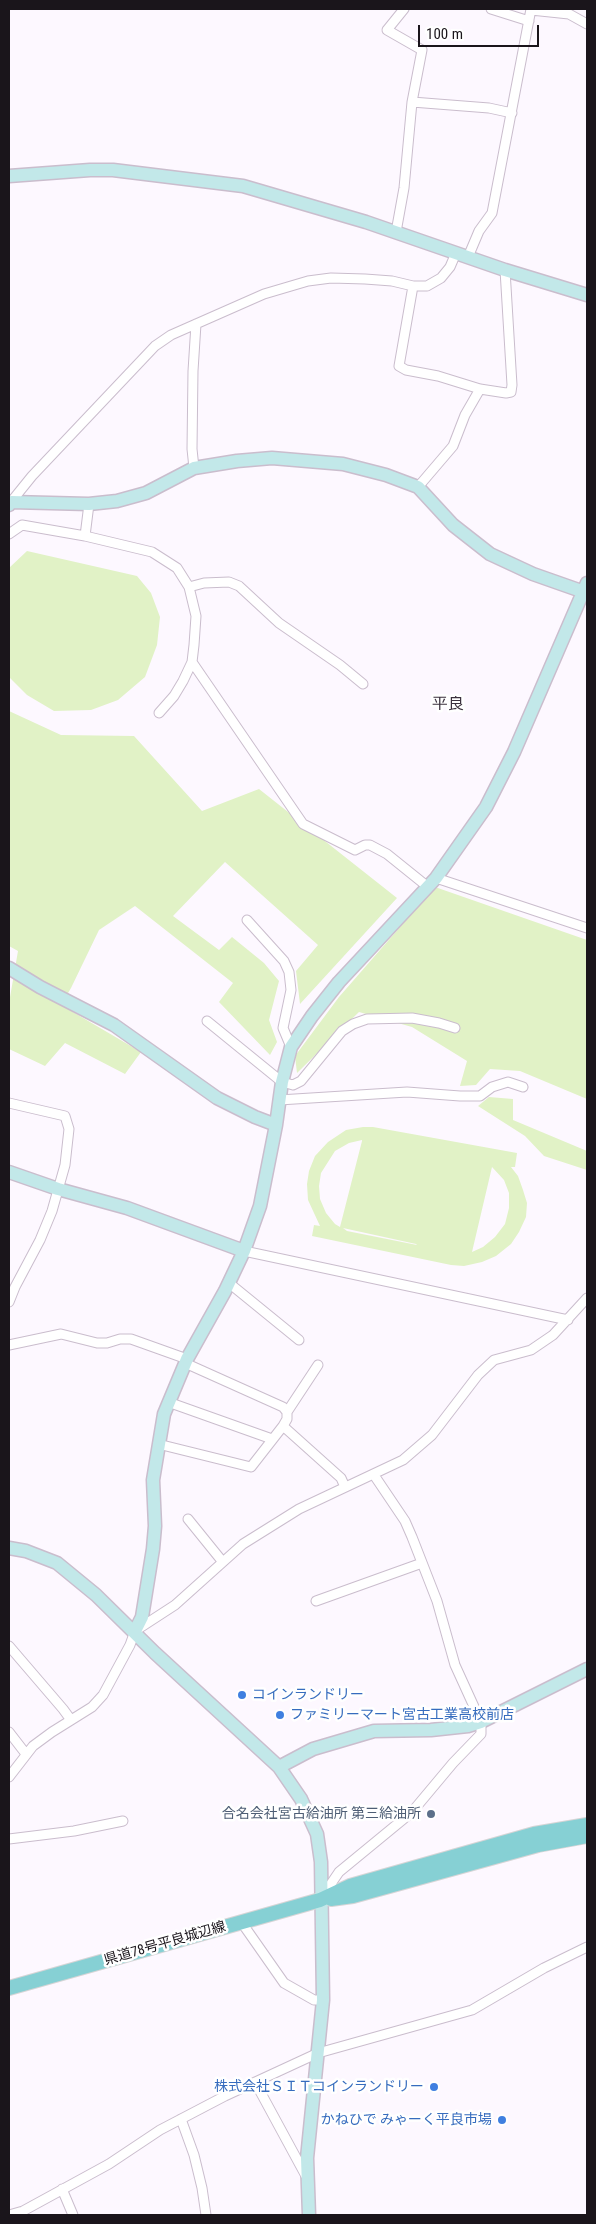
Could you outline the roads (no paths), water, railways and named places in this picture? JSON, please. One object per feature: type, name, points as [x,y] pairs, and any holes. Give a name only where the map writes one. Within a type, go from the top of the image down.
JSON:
[{"type":"main road","name":"県道78号平良城辺線","points":[[9,1988],[242,1923],[320,1900],[350,1886],[534,1834],[587,1825]]},
{"type":"main road","name":"県道78号平良城辺線","points":[[320,1900],[353,1896],[538,1845],[587,1836]]},
{"type":"street","points":[[396,232],[404,188],[412,102],[422,50],[387,30],[404,9]]},
{"type":"street","points":[[491,9],[529,21]]},
{"type":"street","points":[[10,504],[32,476],[155,346],[170,335],[264,294],[308,281],[331,278],[365,279],[413,286],[427,286],[442,278],[462,255],[492,213],[531,10],[570,14],[587,24]]},
{"type":"street","points":[[412,102],[489,108],[512,113]]},
{"type":"street","points":[[9,176],[113,170],[243,186],[279,195],[396,232],[505,270],[587,295]]},
{"type":"street","points":[[413,286],[399,366],[406,370],[438,376],[480,389],[511,392],[505,270]]},
{"type":"street","points":[[194,468],[192,449],[193,371],[196,324]]},
{"type":"street","points":[[418,487],[453,446],[465,416],[480,389]]},
{"type":"street","points":[[9,1777],[26,1754],[47,1735],[92,1707],[103,1695],[130,1645],[142,1617],[155,1526],[153,1480],[164,1414],[186,1361],[230,1282],[244,1251],[260,1206],[276,1125],[282,1082],[292,1047],[312,1016],[339,982],[432,882],[486,807],[514,752],[586,589],[533,574],[490,554],[453,525],[418,487],[386,475],[343,464],[272,458],[194,468],[146,493],[116,501],[88,504],[10,504]]},
{"type":"street","points":[[85,536],[88,504]]},
{"type":"street","points":[[9,534],[22,526],[85,536],[161,556],[177,568],[189,587],[196,616],[192,662],[174,696],[159,713]]},
{"type":"street","points":[[189,587],[204,583],[229,582],[239,586],[279,623],[340,665],[363,684]]},
{"type":"street","points":[[192,662],[303,824],[356,850],[364,845],[370,845],[432,882],[587,928]]},
{"type":"street","points":[[247,920],[284,961],[289,972],[291,990],[282,1028],[292,1047]]},
{"type":"street","points":[[9,968],[40,987],[114,1025],[217,1098],[276,1125]]},
{"type":"street","points":[[207,1021],[282,1082],[293,1085],[301,1081],[342,1031],[367,1019],[412,1018],[455,1028]]},
{"type":"street","points":[[279,1100],[407,1092],[480,1096],[492,1087],[508,1082],[523,1087]]},
{"type":"street","points":[[9,1103],[65,1116],[68,1129],[65,1165],[58,1189],[40,1240],[15,1286],[9,1302]]},
{"type":"street","points":[[9,1172],[58,1189],[127,1208],[244,1251],[568,1320]]},
{"type":"street","points":[[230,1282],[299,1340]]},
{"type":"street","points":[[135,1631],[175,1605],[242,1544],[280,1520],[403,1460],[432,1435],[478,1375],[494,1360],[531,1350],[554,1335],[587,1298]]},
{"type":"street","points":[[9,1345],[61,1334],[107,1344],[120,1339],[131,1339],[186,1361],[283,1407],[287,1412]]},
{"type":"street","points":[[158,1444],[251,1467],[283,1426],[287,1419],[287,1412],[318,1365]]},
{"type":"street","points":[[168,1402],[272,1439]]},
{"type":"street","points":[[283,1426],[341,1478],[345,1487]]},
{"type":"street","points":[[320,1900],[339,1872],[412,1812],[452,1763],[481,1734],[481,1722],[455,1665],[437,1601],[405,1521],[374,1475]]},
{"type":"street","points":[[188,1519],[222,1561]]},
{"type":"street","points":[[9,1548],[26,1551],[57,1563],[96,1595],[135,1631],[155,1653],[279,1767],[301,1799],[317,1834],[321,1862],[320,1900],[323,2000],[307,2158],[308,2215]]},
{"type":"street","points":[[316,1601],[422,1563]]},
{"type":"street","points":[[9,1646],[71,1720]]},
{"type":"street","points":[[279,1767],[313,1749],[374,1731],[431,1730],[468,1726],[481,1722],[587,1669]]},
{"type":"street","points":[[9,1732],[26,1754]]},
{"type":"street","points":[[9,1839],[74,1831],[123,1821]]},
{"type":"street","points":[[242,1923],[284,1983],[314,2000],[323,2000]]},
{"type":"street","points":[[9,2215],[23,2210],[109,2164],[160,2130],[255,2082],[318,2053],[472,2010],[544,1968],[587,1948]]},
{"type":"street","points":[[255,2082],[307,2178]]},
{"type":"street","points":[[181,2119],[194,2155],[206,2215]]},
{"type":"street","points":[[62,2189],[73,2215]]},
{"type":"place","name":"コインランドリー","points":[[242,1695]]},
{"type":"place","name":"ファミリーマート宮古工業高校前店","points":[[280,1715]]},
{"type":"place","name":"合名会社宮古給油所 第三給油所","points":[[431,1814]]},
{"type":"place","name":"株式会社ＳＩＴコインランドリー","points":[[434,2087]]},
{"type":"place","name":"かねひで みゃーく平良市場","points":[[502,2120]]},
{"type":"district","name":"平良","points":[[448,705]]}]
